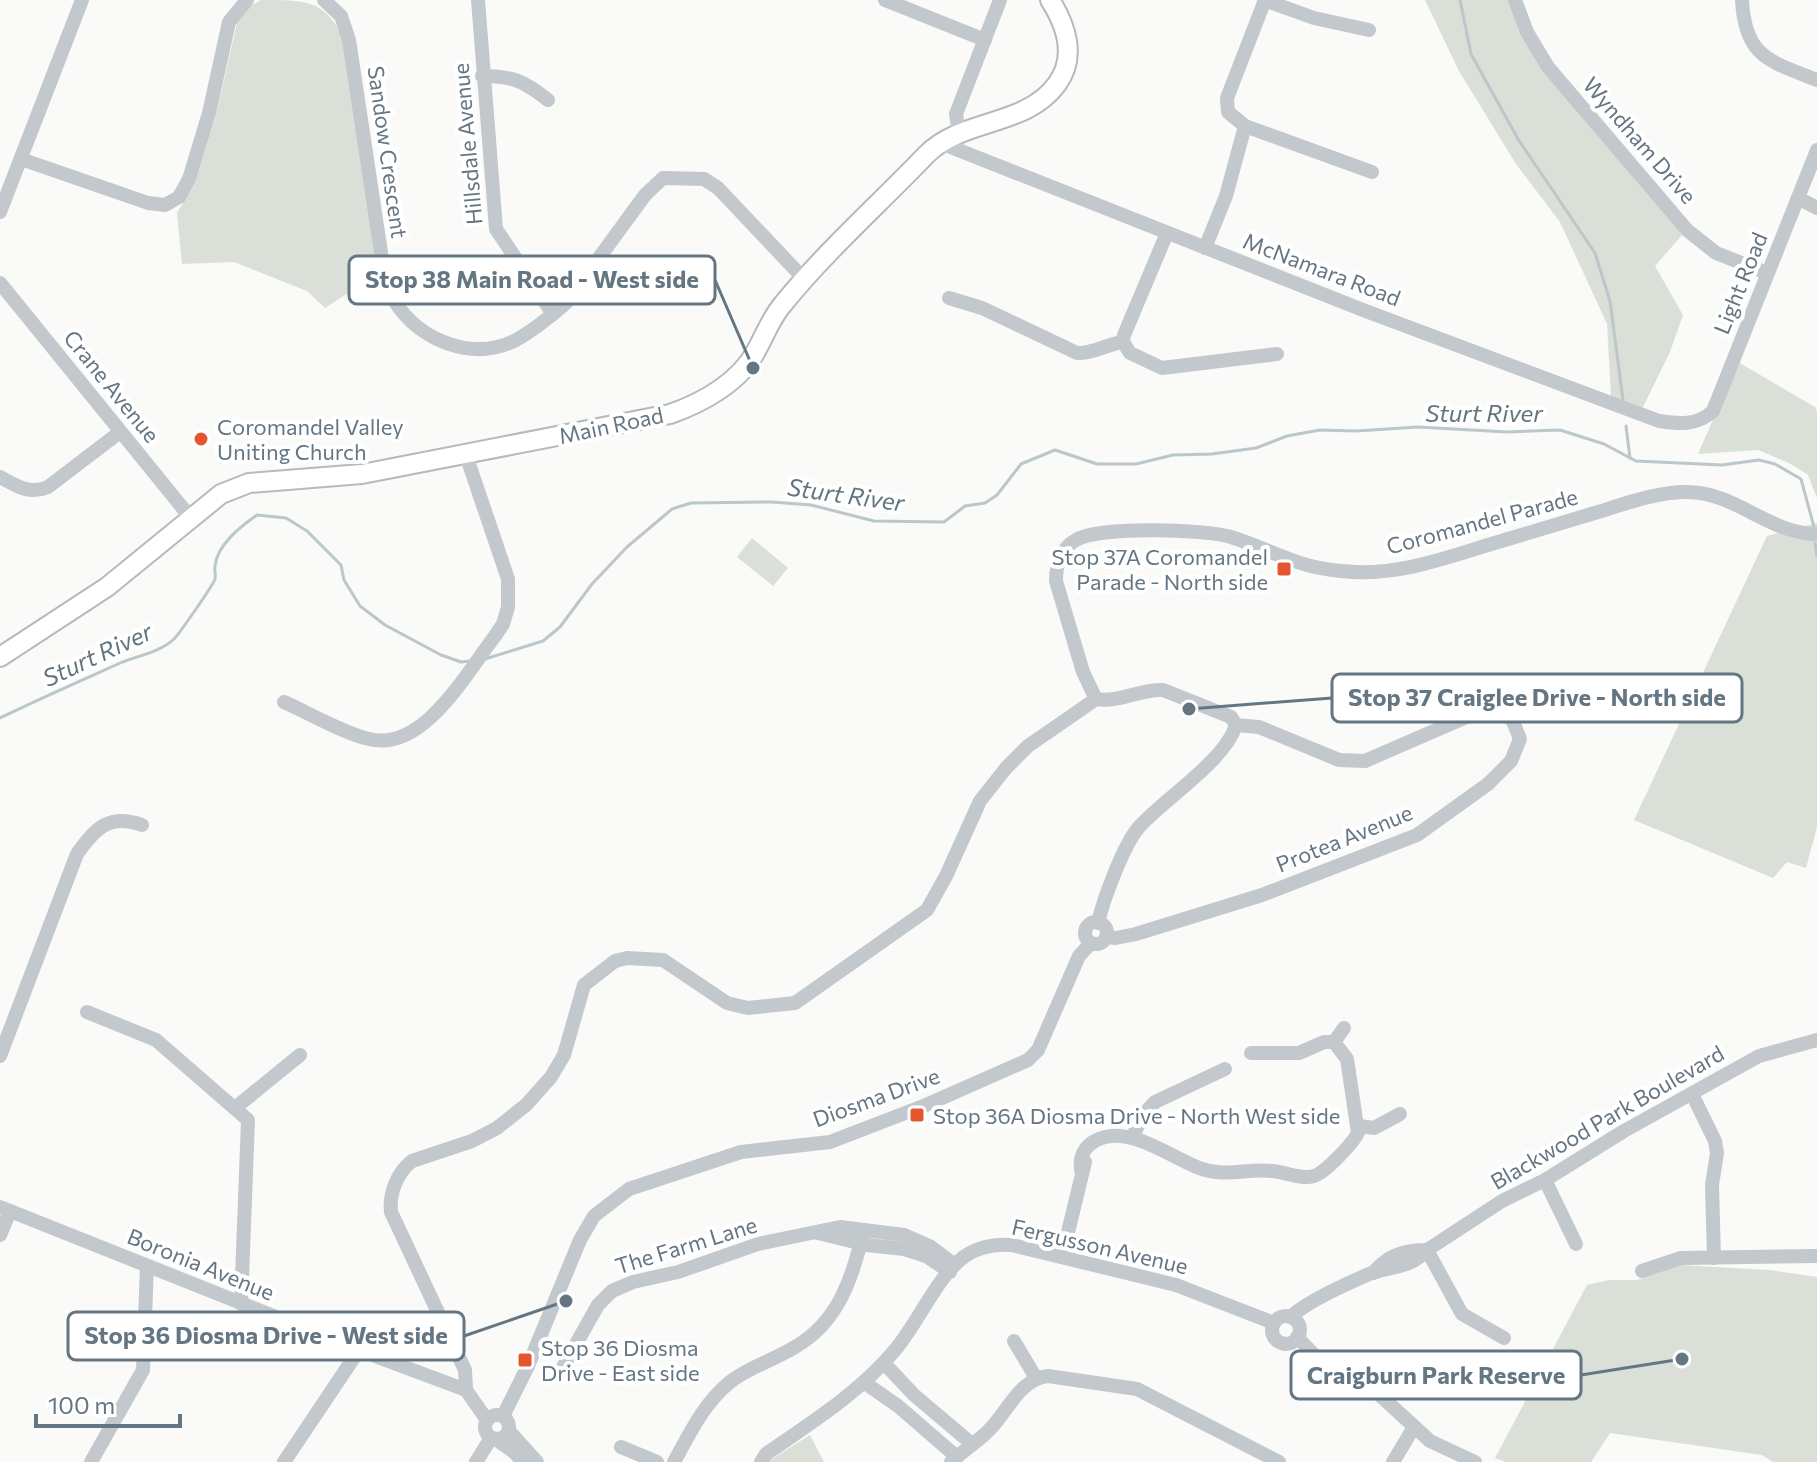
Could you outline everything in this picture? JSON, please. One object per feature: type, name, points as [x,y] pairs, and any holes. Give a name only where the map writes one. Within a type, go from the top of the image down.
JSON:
[{"type":"main road","name":"Main Road","points":[[0,657],[107,587],[221,494],[249,483],[362,474],[670,414],[695,403],[738,375],[749,363],[773,318],[805,280],[938,142],[1030,108],[1058,83],[1069,54],[1066,30],[1050,0]]},
{"type":"street","points":[[0,212],[82,0]]},
{"type":"street","points":[[21,159],[148,203],[165,205],[179,197],[189,179],[209,113],[229,22],[247,0]]},
{"type":"street","name":"Sandow Crescent","points":[[324,0],[341,16],[349,40],[385,279],[396,303],[432,338],[461,348],[493,348],[515,340],[553,314],[566,303],[645,195],[663,178],[704,179],[718,188],[805,280]]},
{"type":"street","name":"Hillsdale Avenue","points":[[478,0],[496,229],[553,314]]},
{"type":"street","points":[[885,0],[985,40]]},
{"type":"street","points":[[959,133],[956,114],[1000,0]]},
{"type":"street","points":[[1369,30],[1307,7],[1264,0],[1227,98],[1228,112],[1245,126],[1372,172]]},
{"type":"street","name":"Wyndham Drive","points":[[1515,0],[1527,32],[1548,67],[1687,230],[1716,253],[1767,273]]},
{"type":"street","points":[[1742,0],[1748,36],[1766,60],[1817,80]]},
{"type":"street","points":[[482,76],[502,76],[525,82],[548,100]]},
{"type":"street","points":[[1205,248],[1226,196],[1245,126]]},
{"type":"street","name":"McNamara Road","points":[[938,142],[1205,248],[1659,421],[1694,423]]},
{"type":"street","name":"Light Road","points":[[1694,423],[1713,411],[1817,150]]},
{"type":"street","points":[[1798,198],[1817,208]]},
{"type":"street","points":[[1123,342],[1167,233]]},
{"type":"street","name":"Crane Avenue","points":[[0,283],[190,517]]},
{"type":"street","points":[[949,298],[982,308],[1077,353],[1085,354],[1106,344],[1123,342]]},
{"type":"street","points":[[1123,342],[1130,353],[1162,368],[1277,354]]},
{"type":"street","points":[[0,477],[25,490],[37,492],[120,432]]},
{"type":"street","points":[[284,702],[369,739],[386,741],[403,738],[427,722],[503,624],[510,591],[466,455]]},
{"type":"street","name":"Coromandel Parade","points":[[1096,699],[1083,672],[1056,581],[1056,570],[1066,548],[1090,534],[1160,531],[1209,533],[1231,537],[1307,567],[1369,572],[1442,559],[1628,503],[1689,492],[1720,497],[1786,530],[1812,534]]},
{"type":"street","points":[[537,1462],[500,1431],[485,1430],[487,1420],[466,1390],[465,1370],[391,1212],[391,1194],[406,1165],[412,1161],[472,1141],[497,1128],[526,1105],[551,1077],[564,1055],[584,985],[615,961],[627,958],[663,960],[727,1003],[748,1008],[795,1003],[927,910],[980,801],[997,779],[1028,746],[1096,699],[1108,701],[1163,690],[1231,717],[1236,725],[1223,749],[1134,833],[1103,904],[1098,923]]},
{"type":"street","name":"Protea Avenue","points":[[1106,937],[1136,934],[1262,895],[1417,835],[1488,784],[1511,761],[1520,739],[1512,719],[1487,708],[1365,761],[1353,762],[1339,760],[1259,727],[1236,725]]},
{"type":"street","points":[[0,1056],[77,854],[98,829],[116,820],[126,819],[142,825]]},
{"type":"street","points":[[1091,923],[1098,923],[1105,927],[1106,937],[1102,943],[1091,943],[1086,938],[1086,928],[1091,923]]},
{"type":"street","name":"Diosma Drive","points":[[500,1431],[580,1240],[594,1216],[614,1198],[629,1189],[741,1152],[830,1142],[926,1105],[1028,1060],[1038,1050],[1079,956],[1091,943]]},
{"type":"street","points":[[87,1012],[156,1040],[248,1120],[241,1304]]},
{"type":"street","points":[[1334,1042],[1344,1028]]},
{"type":"street","name":"Blackwood Park Boulevard","points":[[1290,1317],[1304,1305],[1373,1273],[1382,1261],[1393,1255],[1427,1250],[1502,1201],[1545,1180],[1624,1131],[1759,1056],[1817,1040]]},
{"type":"street","points":[[1251,1053],[1299,1053],[1324,1042],[1334,1042]]},
{"type":"street","points":[[1062,1257],[1081,1170],[1079,1157],[1084,1148],[1101,1139],[1114,1136],[1132,1138],[1202,1169],[1229,1174],[1270,1170],[1314,1176],[1323,1171],[1355,1139],[1359,1126],[1347,1059],[1334,1042]]},
{"type":"street","points":[[235,1108],[300,1055]]},
{"type":"street","points":[[1132,1138],[1143,1115],[1155,1102],[1225,1069]]},
{"type":"street","points":[[1692,1094],[1715,1141],[1717,1153],[1712,1185],[1714,1258]]},
{"type":"street","points":[[1359,1126],[1374,1128],[1400,1114]]},
{"type":"street","points":[[1545,1180],[1576,1244]]},
{"type":"street","name":"Boronia Avenue","points":[[0,1235],[5,1209],[466,1390]]},
{"type":"street","name":"The Farm Lane","points":[[563,1367],[598,1305],[612,1291],[758,1244],[814,1232],[862,1237],[915,1252],[953,1268]]},
{"type":"street","points":[[674,1462],[700,1415],[731,1381],[794,1348],[827,1322],[850,1282],[862,1237]]},
{"type":"street","name":"Fergusson Avenue","points":[[761,1462],[766,1454],[865,1383],[912,1329],[953,1268],[969,1254],[998,1244],[1176,1285],[1274,1323]]},
{"type":"street","points":[[1427,1250],[1462,1314],[1504,1338]]},
{"type":"street","points":[[1642,1271],[1681,1258],[1817,1256]]},
{"type":"street","points":[[91,1462],[143,1370],[147,1266]]},
{"type":"street","name":"Blackwood Park Boulevard","points":[[1298,1334],[1323,1298]]},
{"type":"street","points":[[1298,1334],[1290,1343],[1281,1343],[1272,1332],[1274,1323],[1282,1316],[1290,1317],[1297,1322],[1298,1334],[1320,1361],[1372,1388],[1441,1447],[1475,1462]]},
{"type":"street","points":[[1014,1341],[1036,1378]]},
{"type":"street","points":[[284,1462],[359,1350]]},
{"type":"street","points":[[884,1363],[914,1395],[972,1444]]},
{"type":"street","points":[[865,1383],[898,1406],[954,1459],[987,1433],[1022,1390],[1036,1378],[1060,1377],[1137,1389],[1262,1458],[1279,1462]]},
{"type":"street","points":[[1393,1462],[1414,1427]]},
{"type":"street","points":[[476,1462],[500,1431]]},
{"type":"street","points":[[500,1431],[523,1462]]},
{"type":"street","points":[[621,1447],[657,1462]]},
{"type":"shaded area","points":[[261,0],[304,2],[314,6],[331,19],[345,44],[377,274],[325,308],[307,291],[234,262],[182,264],[177,213],[195,183],[216,115],[237,23],[252,5]]},
{"type":"shaded area","points":[[1425,0],[1510,0],[1560,91],[1682,235],[1655,266],[1683,315],[1670,352],[1642,409],[1611,397],[1607,324],[1560,222],[1516,164],[1459,71]]},
{"type":"shaded area","points":[[1738,362],[1815,407],[1817,498],[1808,475],[1758,450],[1698,454]]},
{"type":"shaded area","points":[[1817,523],[1817,827],[1806,868],[1787,862],[1773,878],[1634,820],[1767,536]]},
{"type":"shaded area","points":[[752,538],[788,568],[773,586],[737,557]]},
{"type":"shaded area","points":[[1681,1265],[1769,1270],[1817,1277],[1817,1462],[1773,1462],[1762,1455],[1610,1433],[1591,1462],[1506,1462],[1495,1458],[1587,1285],[1609,1280],[1637,1280]]},
{"type":"shaded area","points":[[810,1435],[824,1462],[767,1462]]},
{"type":"waterway","points":[[1460,0],[1471,54],[1518,139],[1595,253],[1610,301],[1623,400]]},
{"type":"waterway","points":[[1626,426],[1630,458]]},
{"type":"waterway","name":"Sturt River","points":[[485,659],[543,641],[560,627],[592,584],[627,547],[672,509],[691,503],[772,502],[811,505],[874,521],[944,522],[965,506],[985,503],[997,495],[1021,464],[1055,450],[1097,464],[1136,464],[1173,455],[1256,448],[1287,436],[1320,430],[1418,427],[1507,432],[1560,430],[1604,444],[1636,461],[1722,465],[1759,460],[1775,464],[1801,479],[1814,527]]},
{"type":"waterway","name":"Sturt River","points":[[0,718],[168,644],[213,583],[220,551],[237,531],[257,515],[286,518],[307,531],[341,565],[344,580],[360,606],[385,625],[441,655],[461,662],[470,661]]},
{"type":"waterway","name":"Sturt River","points":[[1815,543],[1817,556]]},
{"type":"place","name":"Stop 38 Main Road - West side","points":[[753,368]]},
{"type":"place","name":"Coromandel Valley Uniting Church","points":[[201,439]]},
{"type":"place","name":"Stop 37A Coromandel Parade - North side","points":[[1284,569]]},
{"type":"place","name":"Stop 37 Craiglee Drive - North side","points":[[1189,709]]},
{"type":"place","name":"Stop 36A Diosma Drive - North West side","points":[[917,1115]]},
{"type":"place","name":"Stop 36 Diosma Drive - West side","points":[[566,1301]]},
{"type":"place","name":"Craigburn Park Reserve","points":[[1682,1359]]},
{"type":"place","name":"Stop 36 Diosma Drive - East side","points":[[525,1360]]}]
